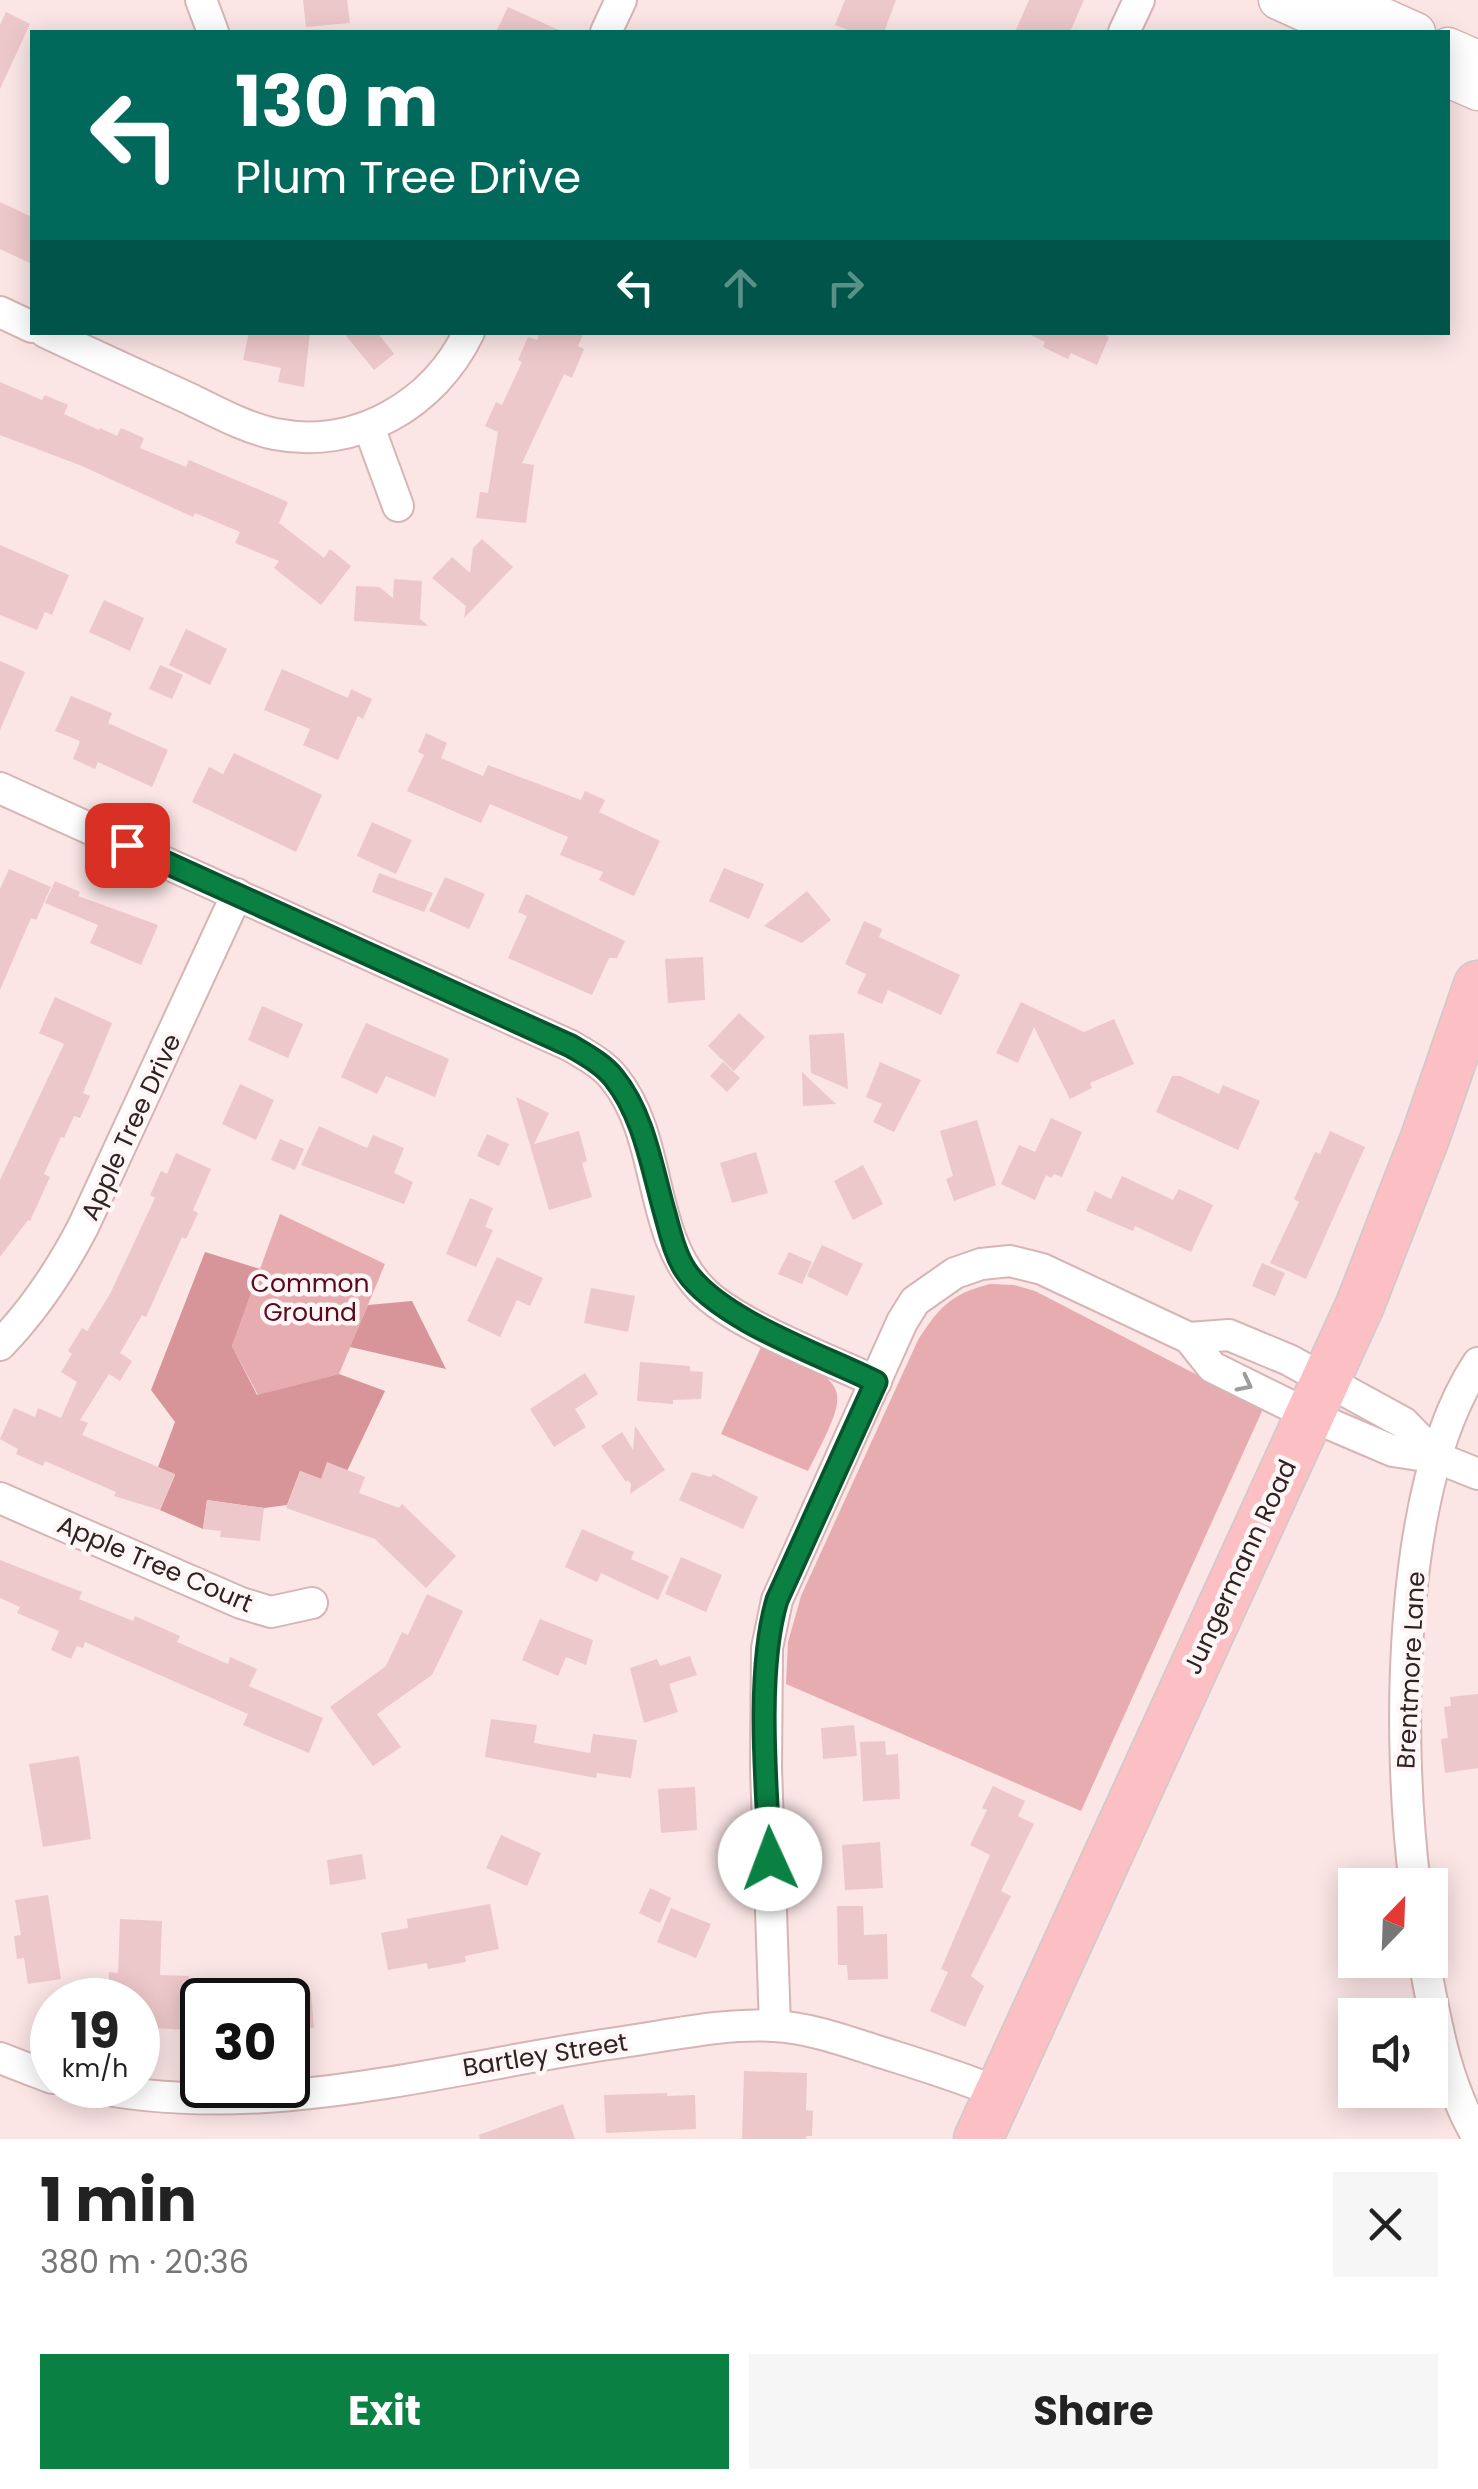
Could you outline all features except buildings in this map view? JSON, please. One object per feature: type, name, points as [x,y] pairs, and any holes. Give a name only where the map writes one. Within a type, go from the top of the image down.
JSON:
[{"type":"main road","name":"Jungermann Road","points":[[978,2139],[1360,1305],[1425,1138],[1478,985]]},
{"type":"street","points":[[201,0],[213,30]]},
{"type":"street","points":[[607,30],[621,0]]},
{"type":"street","points":[[1125,30],[1139,0]]},
{"type":"street","points":[[1278,0],[1345,30]]},
{"type":"street","points":[[1344,0],[1412,30]]},
{"type":"street","points":[[1450,48],[1478,60]]},
{"type":"street","points":[[1450,79],[1478,92]]},
{"type":"street","points":[[0,312],[30,326]]},
{"type":"street","points":[[51,335],[234,420],[273,434],[308,438],[370,427],[419,398],[452,364],[467,335]]},
{"type":"street","points":[[370,427],[398,506]]},
{"type":"street","points":[[0,788],[571,1046],[594,1060],[614,1077],[635,1115],[671,1236],[684,1269],[701,1289],[722,1308],[876,1382]]},
{"type":"street","name":"Apple Tree Drive","points":[[0,1345],[33,1310],[83,1228],[237,894]]},
{"type":"street","points":[[775,2026],[766,1768],[769,1625],[902,1322],[916,1301],[955,1273],[981,1264],[1010,1261],[1042,1269],[1189,1338],[1212,1367],[1318,1399],[1393,1451],[1438,1458],[1478,1474]]},
{"type":"street","name":"Brentmore Lane","points":[[1413,1868],[1406,1818],[1404,1726],[1422,1517],[1450,1421],[1478,1363]]},
{"type":"street","name":"Apple Tree Court","points":[[0,1498],[241,1604],[272,1612],[312,1603]]},
{"type":"street","points":[[1427,1978],[1444,2065],[1461,2109],[1478,2138]]},
{"type":"street","name":"Bartley Street","points":[[160,2095],[194,2099],[298,2096],[740,2026],[775,2026],[840,2038],[999,2093]]},
{"type":"street","points":[[0,2058],[30,2070]]},
{"type":"green space","name":"Common Ground","points":[[280,1214],[385,1264],[339,1374],[258,1395],[232,1346]]},
{"type":"green space","points":[[990,1284],[1035,1291],[1263,1409],[1081,1811],[786,1684],[788,1642],[801,1596],[918,1340],[947,1303]]},
{"type":"green space","points":[[762,1345],[813,1369],[836,1390],[833,1419],[808,1471],[721,1434]]},
{"type":"shaded area","points":[[205,1252],[260,1269],[232,1346],[257,1395],[339,1374],[385,1391],[347,1471],[328,1463],[321,1479],[300,1471],[287,1505],[264,1508],[207,1500],[203,1529],[160,1510],[175,1475],[158,1467],[175,1422],[151,1390]]},
{"type":"shaded area","points":[[412,1301],[446,1369],[350,1347],[368,1305]]},
{"type":"route","points":[[127,845],[571,1046],[594,1060],[614,1077],[635,1115],[671,1236],[684,1269],[701,1289],[722,1308],[876,1382],[769,1625],[766,1768],[770,1859]]}]
